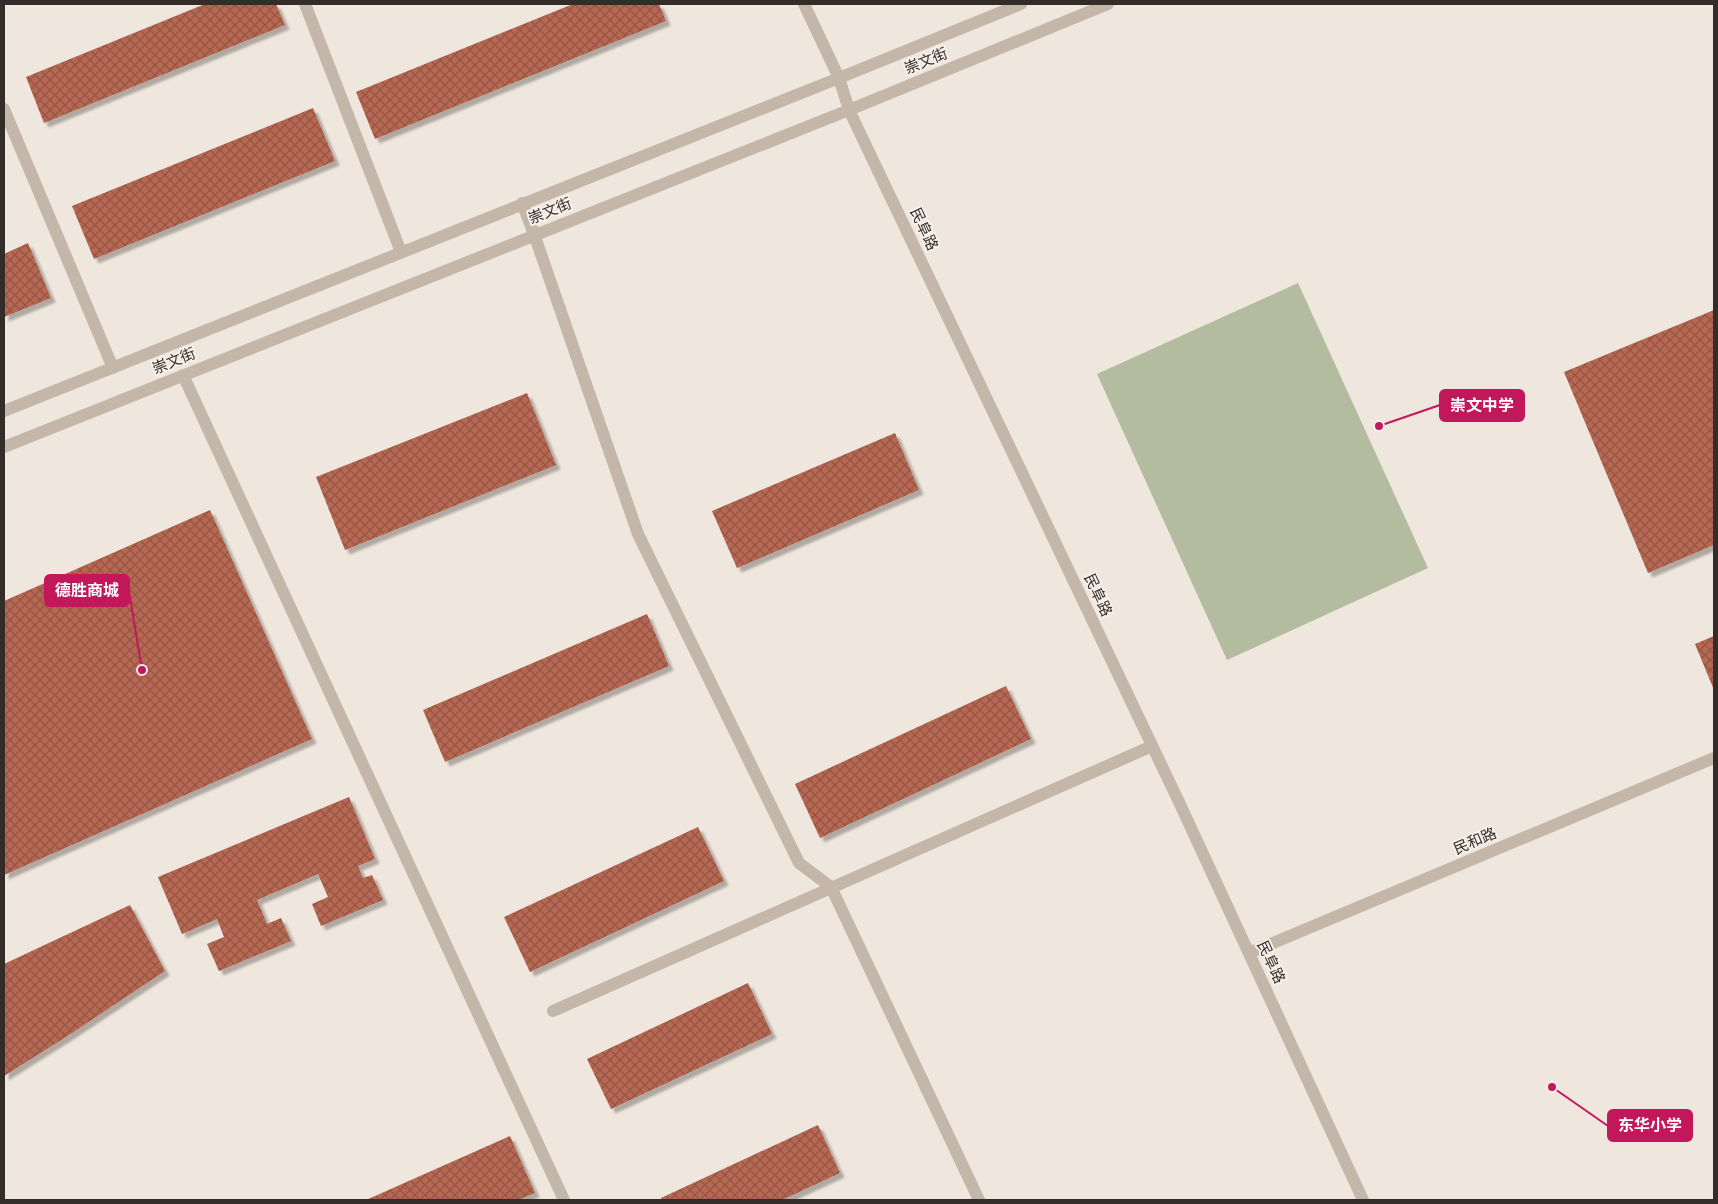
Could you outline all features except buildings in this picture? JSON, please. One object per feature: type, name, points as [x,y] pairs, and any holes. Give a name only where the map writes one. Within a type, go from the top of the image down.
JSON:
[{"type":"street","points":[[305,4],[400,252]]},
{"type":"street","name":"民阜路","points":[[804,4],[839,78],[849,110],[1152,746],[1363,1200]]},
{"type":"street","name":"崇文街","points":[[4,411],[1021,4]]},
{"type":"street","name":"崇文街","points":[[4,447],[534,234],[849,110],[1108,4]]},
{"type":"street","points":[[4,109],[113,368]]},
{"type":"street","points":[[522,203],[638,534],[799,863],[831,887],[979,1200]]},
{"type":"street","points":[[184,375],[564,1200]]},
{"type":"street","points":[[553,1011],[1152,746]]},
{"type":"street","name":"民和路","points":[[1249,954],[1714,758]]},
{"type":"green space","points":[[1298,283],[1428,568],[1227,660],[1097,374]]},
{"type":"place","name":"崇文中学","points":[[1379,426]]},
{"type":"place","name":"德胜商城","points":[[142,670]]},
{"type":"place","name":"东华小学","points":[[1552,1087]]}]
